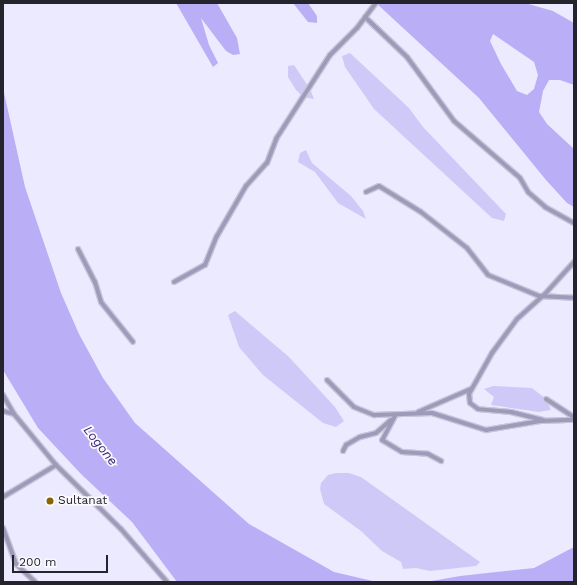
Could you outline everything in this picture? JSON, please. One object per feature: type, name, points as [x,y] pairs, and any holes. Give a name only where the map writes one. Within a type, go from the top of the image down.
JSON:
[{"type":"street","points":[[174,282],[205,265],[217,236],[246,186],[267,163],[276,139],[330,55],[376,3]]},
{"type":"street","points":[[365,17],[407,57],[454,120],[509,167],[520,178],[528,192],[545,207],[574,223]]},
{"type":"street","points":[[366,192],[379,186],[449,233],[467,248],[488,275],[511,286],[544,295],[574,298]]},
{"type":"street","points":[[78,248],[96,282],[101,302],[133,342]]},
{"type":"street","points":[[544,420],[511,412],[478,409],[470,403],[471,389],[504,335],[527,308],[544,295],[574,262]]},
{"type":"street","points":[[327,380],[349,402],[360,410],[374,415],[440,415],[470,427],[486,430],[544,420],[574,419]]},
{"type":"street","points":[[414,414],[471,389]]},
{"type":"street","points":[[3,395],[14,414],[56,465],[121,529],[167,582]]},
{"type":"street","points":[[546,399],[574,419]]},
{"type":"street","points":[[3,411],[14,414]]},
{"type":"street","points":[[343,451],[346,445],[360,437],[376,433],[395,416]]},
{"type":"street","points":[[391,420],[382,440],[402,452],[428,454],[441,461]]},
{"type":"street","points":[[3,496],[56,465]]},
{"type":"street","points":[[3,528],[16,564],[35,582]]},
{"type":"shaded area","points":[[350,53],[409,108],[423,127],[506,214],[504,221],[492,218],[374,109],[345,67],[342,56]]},
{"type":"shaded area","points":[[294,65],[310,89],[314,99],[303,97],[296,90],[288,77],[288,66]]},
{"type":"shaded area","points":[[306,150],[312,163],[351,196],[363,211],[366,219],[338,203],[315,172],[298,162],[300,153]]},
{"type":"shaded area","points":[[235,311],[289,357],[335,407],[344,421],[336,427],[323,423],[263,375],[239,347],[228,315]]},
{"type":"shaded area","points":[[493,386],[532,388],[546,399],[551,410],[539,412],[491,405],[494,397],[484,389]]},
{"type":"shaded area","points":[[336,473],[349,473],[361,477],[480,562],[476,566],[430,571],[416,568],[403,569],[401,562],[382,551],[361,531],[324,504],[320,489],[321,483],[328,475]]},
{"type":"water","points":[[176,3],[217,3],[237,38],[240,54],[233,55],[226,51],[201,18],[209,45],[218,63],[213,67]]},
{"type":"water","points":[[293,3],[308,3],[317,16],[317,23],[308,22]]},
{"type":"water","points":[[376,3],[525,3],[553,11],[574,23],[574,85],[560,80],[549,80],[543,91],[539,112],[547,124],[574,149],[574,207],[567,203],[546,180],[479,98]],"holes":[[[493,34],[534,62],[538,75],[534,89],[527,95],[517,91],[501,64],[490,41]]]},
{"type":"water","name":"Logone","points":[[3,88],[25,187],[61,293],[79,334],[103,378],[135,423],[249,524],[334,572],[377,582],[177,582],[132,522],[81,474],[38,428],[3,370]]},
{"type":"water","points":[[574,547],[574,582],[426,582],[460,576],[534,568]]},
{"type":"place","name":"Sultanat","points":[[50,501]]}]
